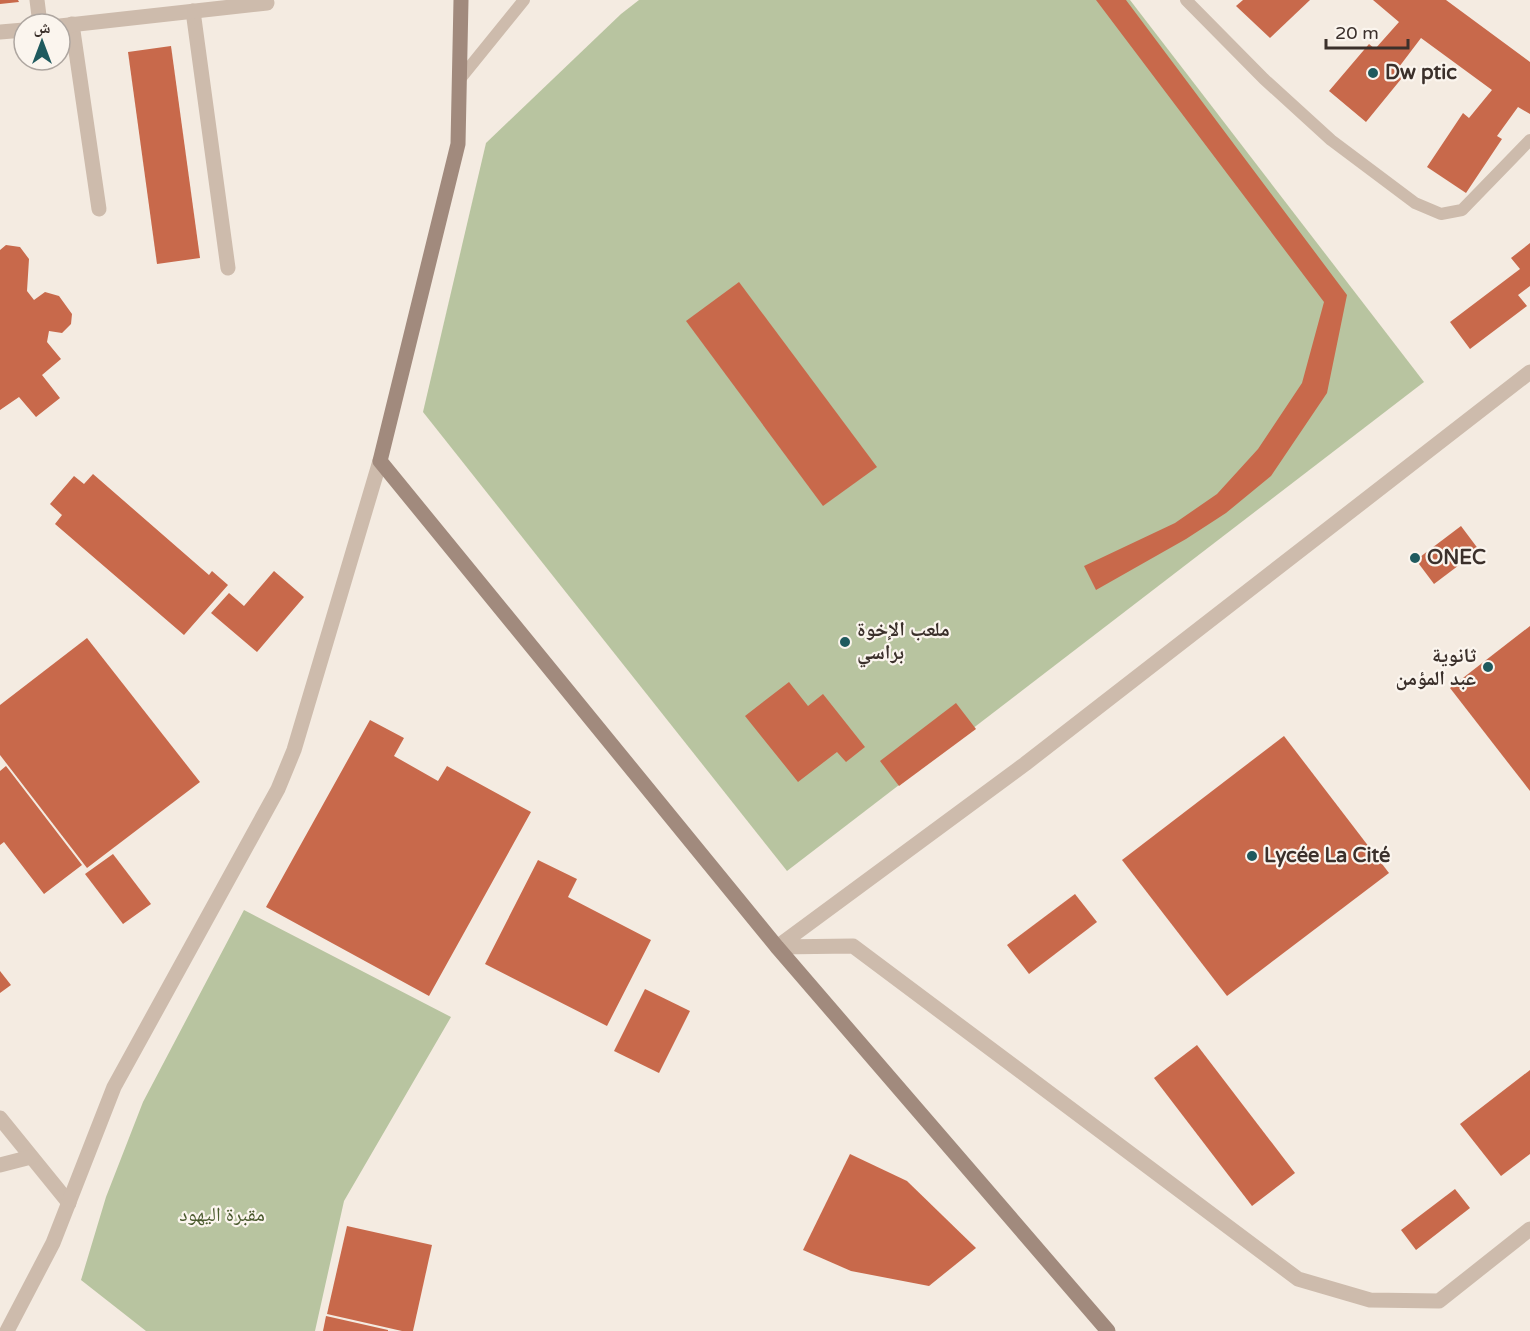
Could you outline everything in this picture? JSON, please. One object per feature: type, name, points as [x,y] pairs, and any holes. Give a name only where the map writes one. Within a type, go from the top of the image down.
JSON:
[{"type":"main road","points":[[461,0],[459,144],[415,312],[380,461],[777,947],[1108,1331]]},
{"type":"street","points":[[72,24],[267,3]]},
{"type":"street","points":[[193,11],[228,268]]},
{"type":"street","points":[[72,58],[99,209]]},
{"type":"street","points":[[777,947],[1025,764],[1530,372]]},
{"type":"street","points":[[7,1331],[53,1243],[114,1087],[278,789],[294,750],[380,461]]},
{"type":"street","points":[[777,947],[853,946],[1298,1279],[1370,1300],[1439,1301],[1530,1229]]},
{"type":"street","points":[[0,1118],[69,1203]]},
{"type":"street","points":[[0,1165],[32,1157]]},
{"type":"lane","points":[[460,79],[524,0]]},
{"type":"lane","points":[[1185,0],[1264,79],[1331,141],[1415,203],[1441,214],[1462,210],[1530,140]]},
{"type":"green space","name":"ملعب الإخوة براسي","points":[[639,0],[1130,0],[1424,382],[787,871],[423,412],[486,143],[621,14]]},
{"type":"green space","name":"مقبرة اليهود","points":[[244,910],[451,1017],[344,1201],[315,1331],[146,1331],[81,1280],[106,1197],[143,1102]]},
{"type":"building","points":[[0,0],[18,0],[19,2],[0,4]]},
{"type":"building","points":[[1096,0],[1126,0],[1347,295],[1327,393],[1271,476],[1226,513],[1186,539],[1096,590],[1084,566],[1175,523],[1217,494],[1258,449],[1302,383],[1324,302]]},
{"type":"building","points":[[1243,0],[1310,0],[1270,38],[1236,6]]},
{"type":"building","points":[[1373,0],[1446,0],[1530,62],[1530,114],[1518,107],[1497,136],[1502,139],[1466,193],[1427,167],[1463,113],[1469,118],[1492,90],[1421,38],[1399,67],[1406,73],[1366,122],[1329,91],[1369,44],[1375,49],[1399,22]]},
{"type":"building","points":[[171,46],[200,258],[157,264],[128,52]]},
{"type":"building","points":[[1530,243],[1530,286],[1518,295],[1527,306],[1470,349],[1450,322],[1520,269],[1511,258]]},
{"type":"building","points":[[6,245],[20,247],[29,259],[27,291],[34,300],[45,292],[59,296],[72,314],[71,324],[62,333],[49,331],[47,342],[61,359],[42,375],[60,398],[36,417],[19,397],[0,410],[0,250]]},
{"type":"building","points":[[739,282],[877,467],[823,506],[686,321]]},
{"type":"building","points":[[93,474],[209,575],[212,571],[228,585],[184,635],[55,524],[62,515],[50,504],[74,476],[84,484]]},
{"type":"building","points":[[1461,526],[1479,550],[1434,584],[1416,560]]},
{"type":"building","points":[[274,571],[304,597],[257,652],[211,613],[229,593],[244,606]]},
{"type":"building","points":[[1530,626],[1530,791],[1450,688]]},
{"type":"building","points":[[87,638],[200,782],[87,868],[0,755],[0,705]]},
{"type":"building","points":[[789,682],[808,706],[823,694],[865,747],[846,762],[837,752],[798,782],[745,716]]},
{"type":"building","points":[[956,703],[976,729],[899,786],[880,761]]},
{"type":"building","points":[[370,720],[404,738],[394,756],[438,781],[447,766],[531,812],[429,996],[266,907]]},
{"type":"building","points":[[1284,736],[1389,873],[1227,996],[1122,860]]},
{"type":"building","points":[[6,766],[82,865],[44,894],[4,842],[0,845],[0,771]]},
{"type":"building","points":[[113,854],[151,904],[123,924],[85,874]]},
{"type":"building","points":[[538,860],[577,879],[568,897],[651,940],[607,1026],[485,964]]},
{"type":"building","points":[[1075,894],[1097,922],[1029,974],[1007,945]]},
{"type":"building","points":[[0,971],[11,985],[0,993]]},
{"type":"building","points":[[645,989],[690,1011],[659,1073],[614,1051]]},
{"type":"building","points":[[1197,1045],[1295,1173],[1252,1206],[1154,1078]]},
{"type":"building","points":[[1530,1070],[1530,1154],[1501,1176],[1460,1124]]},
{"type":"building","points":[[850,1154],[907,1181],[976,1248],[929,1286],[851,1271],[803,1250]]},
{"type":"building","points":[[1455,1189],[1470,1208],[1416,1250],[1401,1230]]},
{"type":"building","points":[[347,1226],[432,1245],[413,1331],[402,1331],[327,1314]]},
{"type":"building","points":[[326,1316],[388,1330],[388,1331],[323,1331]]},
{"type":"place","name":"Dw ptic","points":[[1373,73]]},
{"type":"place","name":"ONEC","points":[[1415,558]]},
{"type":"place","name":"ملعب الإخوة براسي","points":[[845,642]]},
{"type":"place","name":"ثانوية عبد المؤمن","points":[[1488,667]]},
{"type":"place","name":"Lycée La Cité","points":[[1252,856]]}]
